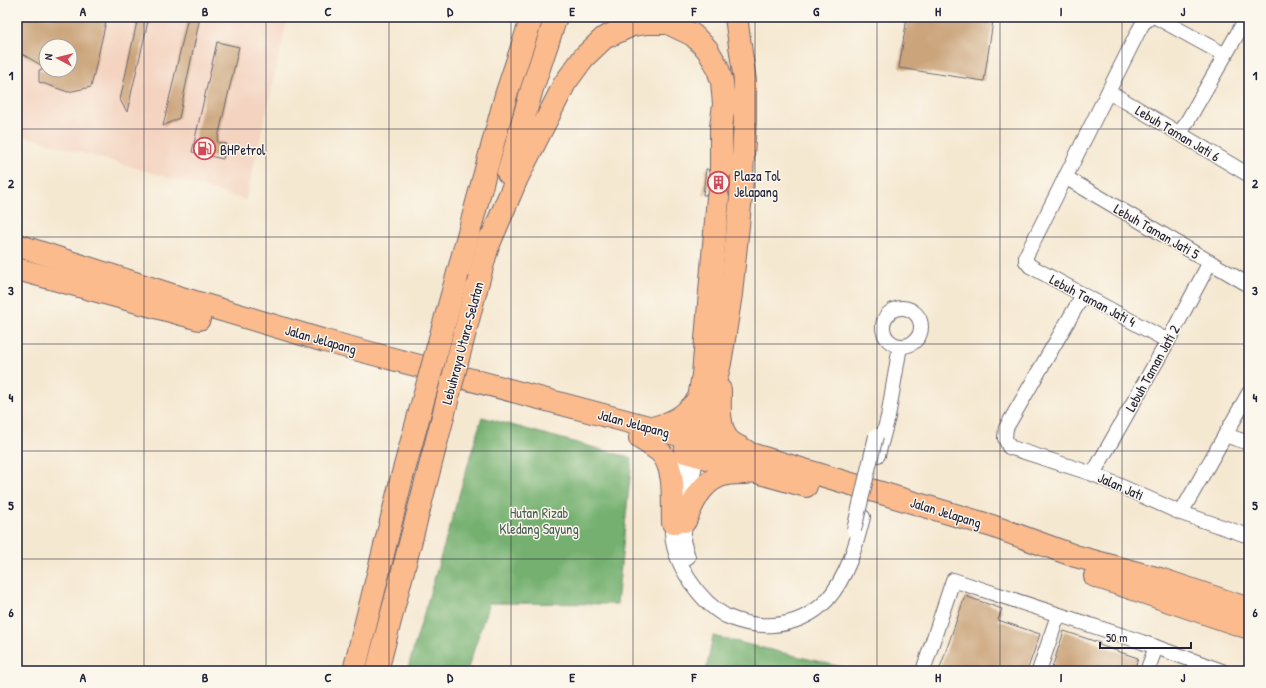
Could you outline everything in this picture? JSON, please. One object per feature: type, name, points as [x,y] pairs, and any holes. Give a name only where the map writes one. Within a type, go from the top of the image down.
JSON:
[{"type":"main road","name":"Lebuhraya Utara–Selatan","points":[[354,671],[402,477],[506,94],[532,17]]},
{"type":"main road","name":"Lebuhraya Utara–Selatan","points":[[377,671],[486,251],[532,89],[556,17]]},
{"type":"main road","points":[[693,446],[720,363],[731,294],[741,196],[745,119],[745,81],[736,17]]},
{"type":"main road","points":[[486,251],[517,178],[565,83],[584,57],[604,38],[632,25],[646,22],[668,24],[692,35],[707,49],[717,66],[722,82],[724,104],[721,128],[721,170]]},
{"type":"main road","points":[[693,446],[703,375],[718,197]]},
{"type":"main road","name":"Jalan Jelapang","points":[[17,245],[178,297],[312,337],[756,464],[992,526],[1076,556],[1160,579],[1249,609]]},
{"type":"main road","name":"Jalan Jelapang","points":[[17,269],[373,364],[646,433]]},
{"type":"main road","points":[[679,522],[702,488],[710,482],[727,474],[756,464],[727,439],[723,428],[720,410],[720,363]]},
{"type":"main road","points":[[679,522],[667,462],[646,433],[679,418],[692,407],[699,398]]},
{"type":"main road","name":"Jalan Jelapang","points":[[756,464],[1249,628]]},
{"type":"street","points":[[1065,177],[1138,32],[1143,23],[1151,17]]},
{"type":"street","points":[[1156,17],[1225,55]]},
{"type":"street","points":[[1180,134],[1247,17]]},
{"type":"street","name":"Lebuh Taman Jati 6","points":[[1106,96],[1112,95],[1118,97],[1249,175]]},
{"type":"street","name":"Lebuh Taman Jati 4","points":[[1065,177],[1026,256],[1026,261],[1030,266],[1168,341]]},
{"type":"street","name":"Lebuh Taman Jati 5","points":[[1065,177],[1249,285]]},
{"type":"street","name":"Lebuh Taman Jati 2","points":[[1093,474],[1168,341],[1210,262]]},
{"type":"street","name":"Jalan Jati","points":[[1083,295],[1006,428],[1005,438],[1009,447],[1093,474],[1181,513],[1249,536]]},
{"type":"street","points":[[679,522],[690,566],[698,581],[710,597],[728,610],[738,615],[759,619],[788,616],[804,610],[819,599],[831,585],[836,576],[845,557],[854,530],[896,345],[888,416],[865,509],[852,554],[847,568],[827,600],[810,614],[790,622],[757,625],[726,616],[708,603],[699,593],[682,568],[672,534],[679,522],[693,446]]},
{"type":"street","points":[[1181,513],[1249,393]]},
{"type":"street","points":[[1225,436],[1249,443]]},
{"type":"street","points":[[923,671],[953,580],[1156,647],[1222,671]]},
{"type":"street","points":[[1039,671],[1058,615]]},
{"type":"street","points":[[1147,671],[1156,647]]},
{"type":"shaded area","points":[[17,17],[288,17],[246,200],[17,134]]},
{"type":"green space","name":"Hutan Rizab Kledang Sayung","points":[[482,417],[632,458],[617,604],[489,603],[467,671],[407,671]]},
{"type":"green space","points":[[713,636],[846,668],[845,671],[706,671]]},
{"type":"building","points":[[17,17],[107,17],[91,87],[68,92],[39,82],[39,78],[78,78],[78,38],[38,38],[38,63],[17,51]]},
{"type":"building","points":[[138,17],[149,17],[127,112],[120,100]]},
{"type":"building","points":[[188,17],[200,17],[179,118],[163,126]]},
{"type":"building","points":[[907,17],[966,17],[993,21],[984,81],[899,68]]},
{"type":"building","points":[[217,42],[239,47],[217,142],[227,144],[223,159],[192,152]]},
{"type":"building","points":[[706,169],[708,169],[710,176],[715,181],[721,182],[729,179],[729,191],[725,187],[719,185],[712,186],[706,195],[703,195]]},
{"type":"building","points":[[965,596],[1002,609],[998,620],[1040,634],[1027,671],[939,671]]},
{"type":"building","points":[[1064,631],[1138,658],[1134,671],[1051,671]]},
{"type":"tunnel","points":[[718,197],[721,170]]},
{"type":"place","name":"BHPetrol","points":[[205,149]]},
{"type":"place","name":"Plaza Tol Jelapang","points":[[718,183]]}]
